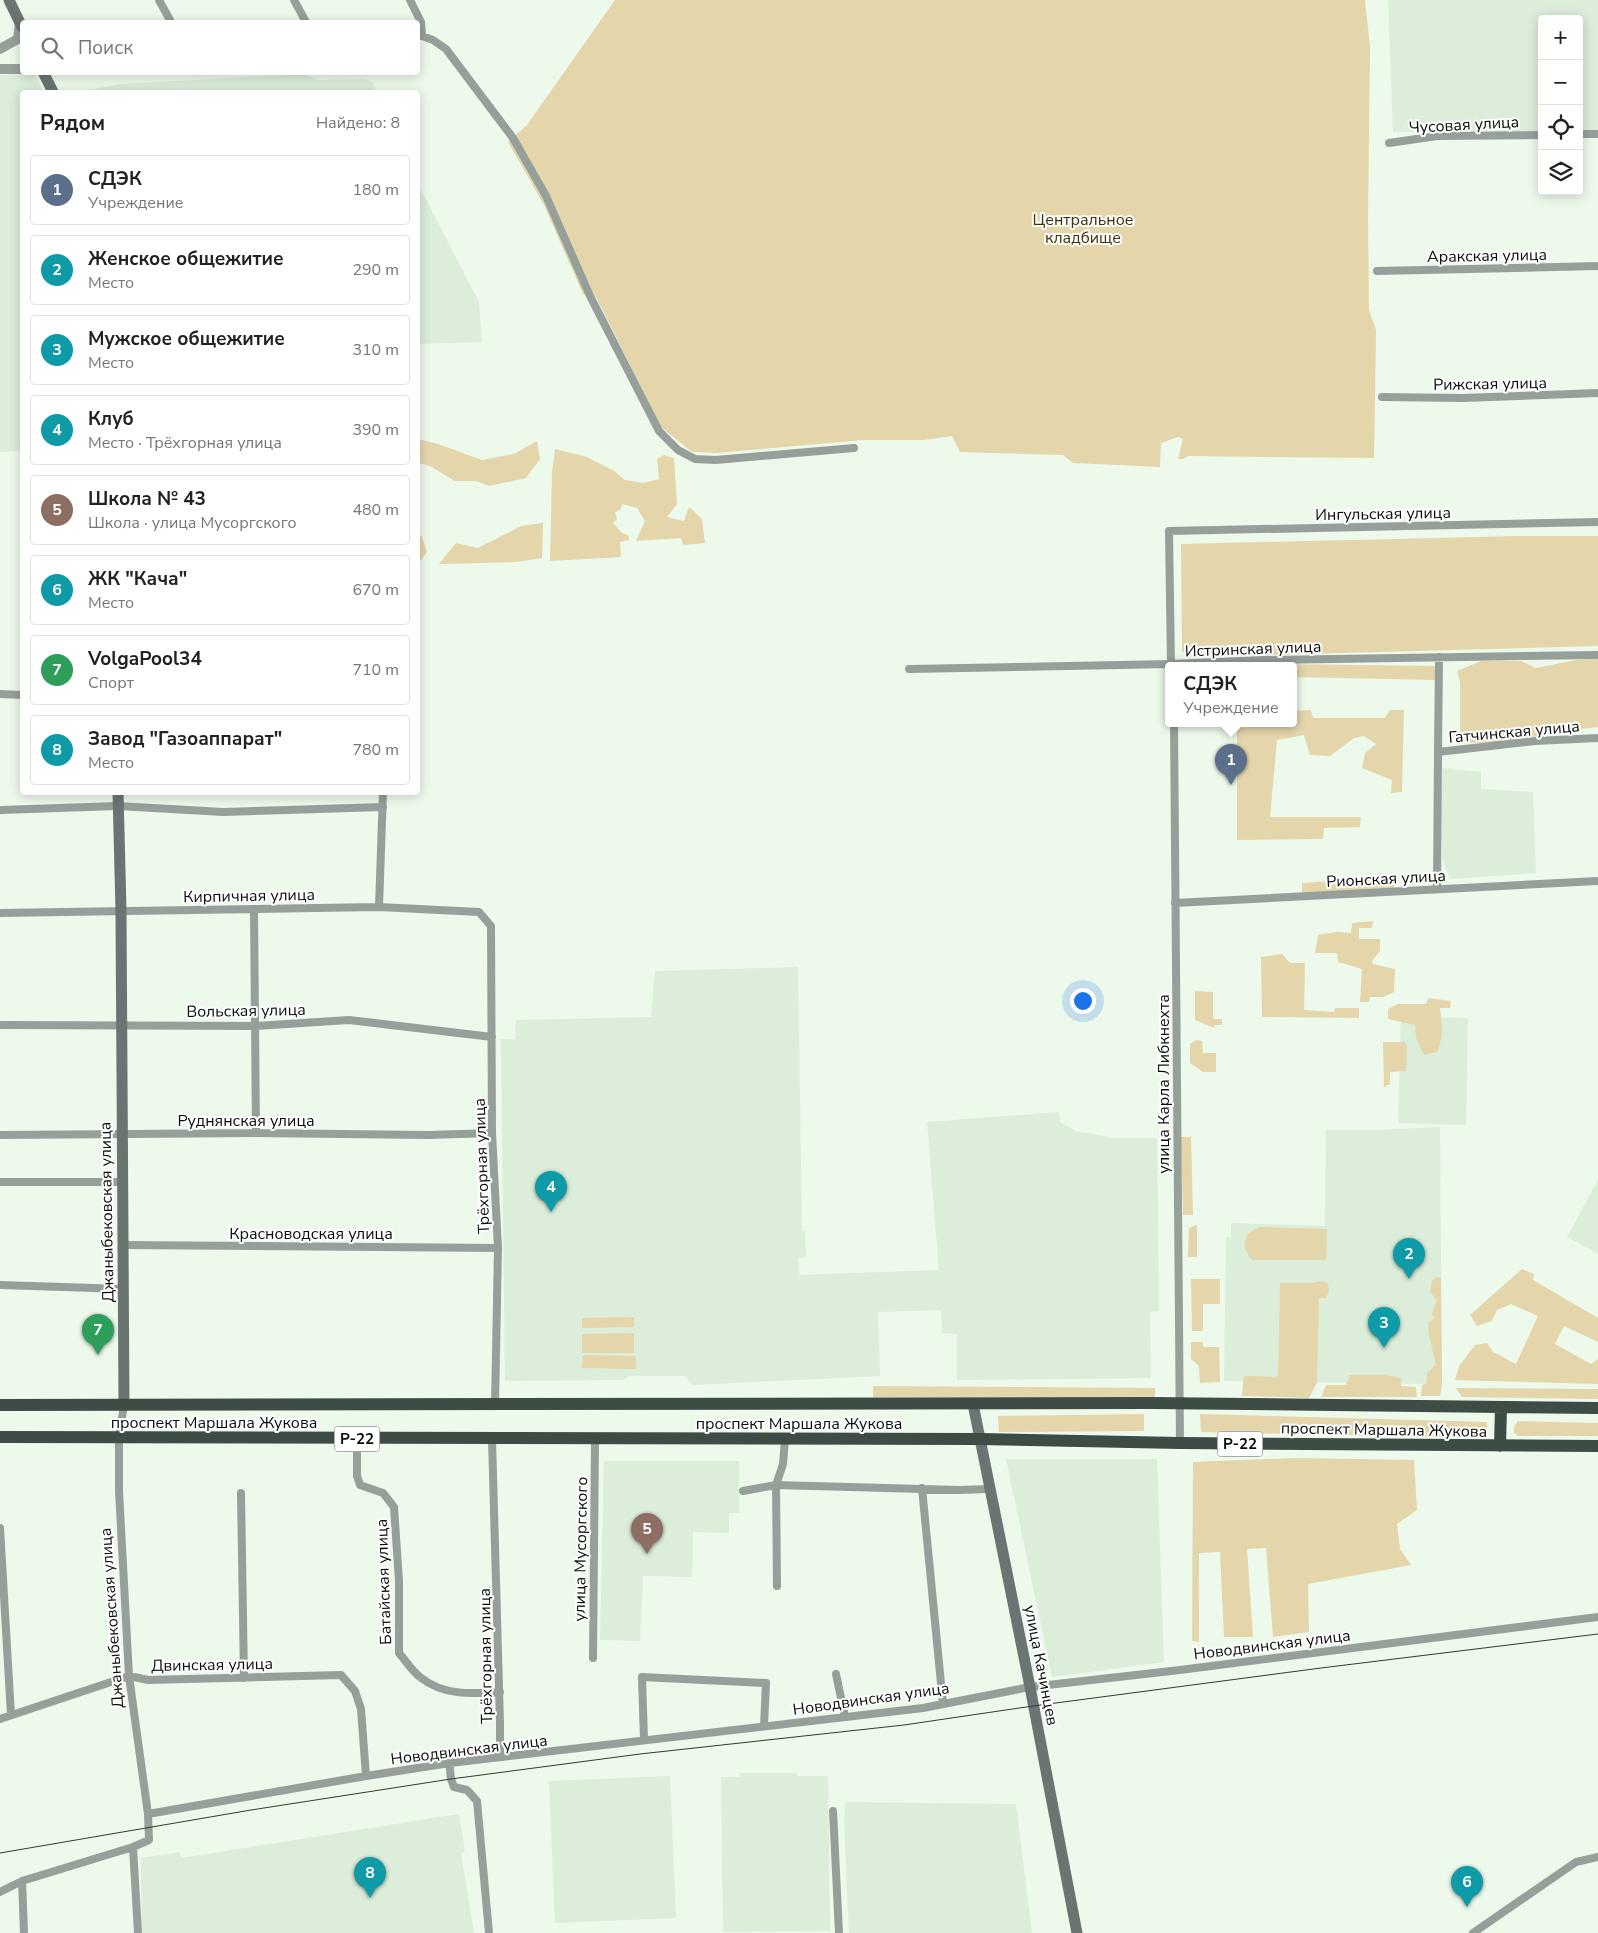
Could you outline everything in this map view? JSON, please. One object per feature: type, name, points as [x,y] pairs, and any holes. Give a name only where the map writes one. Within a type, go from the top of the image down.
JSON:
[{"type":"highway","name":"проспект Маршала Жукова","points":[[0,1405],[1181,1403],[1598,1408]]},
{"type":"highway","points":[[1500,1446],[1501,1407]]},
{"type":"highway","name":"проспект Маршала Жукова","points":[[0,1437],[980,1440],[1598,1446]]},
{"type":"main road","points":[[9,0],[20,23]]},
{"type":"main road","points":[[44,75],[52,90]]},
{"type":"main road","name":"Джаныбековская улица","points":[[118,795],[121,910],[124,1406]]},
{"type":"main road","name":"улица Качинцев","points":[[973,1404],[1077,1933]]},
{"type":"street","points":[[159,0],[170,20]]},
{"type":"street","points":[[294,0],[305,20]]},
{"type":"street","points":[[410,0],[421,22],[420,37],[433,40],[446,49],[513,138],[546,196],[590,296],[659,431],[678,450],[695,459],[716,460],[854,448]]},
{"type":"street","points":[[0,49],[18,39],[20,30]]},
{"type":"street","points":[[0,69],[20,68]]},
{"type":"street","points":[[1583,134],[1598,134]]},
{"type":"street","name":"Чусовая улица","points":[[1389,143],[1437,136],[1538,135]]},
{"type":"street","name":"Аракская улица","points":[[1377,271],[1598,266]]},
{"type":"street","name":"Рижская улица","points":[[1382,397],[1463,398],[1598,393]]},
{"type":"street","name":"Ингульская улица","points":[[1171,662],[1169,531],[1598,522]]},
{"type":"street","name":"Истринская улица","points":[[1226,662],[1598,655]]},
{"type":"street","name":"Гатчинская улица","points":[[1439,657],[1438,752],[1535,741],[1598,738]]},
{"type":"street","name":"Истринская улица","points":[[909,669],[1165,665]]},
{"type":"street","points":[[0,694],[20,695]]},
{"type":"street","name":"улица Карла Либкнехта","points":[[1174,727],[1180,1443]]},
{"type":"street","points":[[1437,890],[1438,752]]},
{"type":"street","points":[[379,907],[383,795]]},
{"type":"street","points":[[0,810],[118,806],[223,812],[383,807]]},
{"type":"street","name":"Рионская улица","points":[[1175,903],[1598,881]]},
{"type":"street","name":"Кирпичная улица","points":[[0,913],[379,907],[479,912],[490,926]]},
{"type":"street","points":[[254,909],[256,1133]]},
{"type":"street","name":"Трёхгорная улица","points":[[490,926],[492,1133],[498,1248],[495,1405]]},
{"type":"street","name":"Вольская улица","points":[[0,1025],[256,1026],[349,1020],[492,1037]]},
{"type":"street","name":"Руднянская улица","points":[[0,1135],[256,1133],[428,1135],[492,1133]]},
{"type":"street","points":[[0,1182],[122,1182]]},
{"type":"street","name":"Красноводская улица","points":[[123,1245],[498,1248]]},
{"type":"street","points":[[0,1285],[124,1289]]},
{"type":"street","name":"Джаныбековская улица","points":[[124,1406],[119,1437],[119,1491],[129,1676],[148,1814],[149,1840],[133,1847]]},
{"type":"street","name":"Батайская улица","points":[[357,1439],[357,1476],[360,1485],[383,1493],[394,1507],[399,1581],[399,1653],[420,1677],[442,1689],[466,1694],[500,1692]]},
{"type":"street","name":"Трёхгорная улица","points":[[450,1764],[449,1760],[500,1753],[500,1692],[492,1439]]},
{"type":"street","points":[[778,1586],[776,1486],[783,1464],[784,1439]]},
{"type":"street","name":"улица Мусоргского","points":[[593,1658],[595,1440]]},
{"type":"street","points":[[742,1492],[776,1486],[989,1489]]},
{"type":"street","points":[[922,1488],[943,1704]]},
{"type":"street","points":[[241,1493],[244,1678]]},
{"type":"street","points":[[0,1528],[11,1715]]},
{"type":"street","name":"Новодвинская улица","points":[[148,1814],[366,1776],[450,1764],[845,1717],[943,1704],[1030,1687],[1180,1670],[1598,1616]]},
{"type":"street","points":[[836,1674],[845,1717]]},
{"type":"street","name":"Двинская улица","points":[[0,1719],[129,1676],[148,1680],[341,1675],[355,1691],[361,1709],[366,1776]]},
{"type":"street","points":[[644,1740],[642,1677],[766,1683],[764,1726]]},
{"type":"street","points":[[450,1764],[451,1779],[454,1787],[467,1790],[477,1801],[489,1933]]},
{"type":"street","points":[[833,1810],[839,1933]]},
{"type":"street","points":[[0,1892],[22,1881],[133,1847],[138,1933]]},
{"type":"street","points":[[1473,1933],[1576,1862],[1598,1857]]},
{"type":"street","points":[[22,1881],[24,1933]]},
{"type":"shaded area","points":[[1388,0],[1598,0],[1598,133],[1583,133],[1583,15],[1538,15],[1538,133],[1393,132]]},
{"type":"shaded area","points":[[0,75],[35,75],[42,90],[20,90],[20,451],[0,452]]},
{"type":"shaded area","points":[[306,75],[319,80],[365,79],[373,82],[375,90],[90,90],[120,84]]},
{"type":"shaded area","points":[[420,188],[479,302],[482,342],[420,344]]},
{"type":"shaded area","points":[[1441,768],[1481,772],[1481,789],[1533,792],[1536,873],[1450,879],[1442,858]]},
{"type":"shaded area","points":[[798,967],[802,1231],[805,1231],[806,1257],[798,1258],[799,1275],[939,1270],[927,1122],[1059,1112],[1060,1122],[1076,1131],[1114,1138],[1157,1138],[1159,1311],[1150,1312],[1151,1378],[957,1380],[957,1334],[942,1333],[941,1310],[878,1312],[880,1376],[692,1385],[685,1376],[629,1376],[623,1380],[505,1381],[501,1039],[515,1039],[516,1020],[651,1017],[655,971]]},
{"type":"shaded area","points":[[1401,1016],[1468,1018],[1466,1125],[1398,1123]]},
{"type":"shaded area","points":[[1440,1127],[1442,1384],[1224,1381],[1226,1237],[1231,1237],[1231,1223],[1325,1226],[1326,1130]]},
{"type":"shaded area","points":[[1598,1180],[1598,1254],[1567,1237]]},
{"type":"shaded area","points":[[1006,1459],[1157,1459],[1164,1662],[1052,1677]]},
{"type":"shaded area","points":[[604,1461],[739,1461],[739,1513],[729,1513],[729,1533],[693,1532],[692,1577],[643,1576],[640,1641],[600,1640]]},
{"type":"shaded area","points":[[739,1773],[797,1773],[798,1776],[828,1776],[830,1931],[723,1932],[721,1777],[739,1777]]},
{"type":"shaded area","points":[[670,1776],[676,1918],[555,1923],[549,1781]]},
{"type":"shaded area","points":[[845,1802],[1016,1804],[1032,1933],[849,1933],[844,1822]]},
{"type":"shaded area","points":[[459,1814],[465,1852],[461,1853],[474,1933],[142,1933],[141,1858],[180,1852],[181,1858]]},
{"type":"green space","name":"Центральное кладбище","points":[[615,0],[1365,0],[1370,47],[1369,310],[1376,330],[1374,458],[1188,456],[1178,459],[1183,439],[1178,437],[1161,443],[1160,467],[1073,463],[1063,455],[960,452],[952,436],[924,440],[863,440],[716,453],[692,452],[661,427],[596,297],[583,294],[544,205],[508,142],[527,125]]},
{"type":"green space","points":[[420,440],[482,460],[514,454],[537,441],[540,459],[526,478],[489,486],[476,481],[455,481],[430,466],[420,464]]},
{"type":"green space","points":[[555,449],[587,457],[614,471],[625,480],[644,483],[659,479],[657,459],[664,455],[674,458],[677,504],[667,517],[684,521],[689,507],[702,519],[705,543],[683,545],[681,538],[636,541],[645,521],[637,508],[622,504],[621,509],[615,512],[617,519],[613,523],[622,533],[629,536],[629,540],[620,542],[621,557],[550,561],[552,472]]},
{"type":"green space","points":[[543,523],[542,558],[516,562],[439,564],[456,543],[478,548],[521,526]]},
{"type":"green space","points":[[420,535],[422,537],[427,552],[420,561]]},
{"type":"green space","points":[[1518,536],[1598,536],[1598,646],[1270,655],[1182,652],[1181,544]]},
{"type":"green space","points":[[1598,659],[1598,727],[1544,733],[1518,742],[1460,743],[1460,682],[1457,671],[1481,661],[1521,661],[1536,668],[1576,660]]},
{"type":"green space","points":[[1297,664],[1436,666],[1435,680],[1297,677]]},
{"type":"green space","points":[[1311,710],[1313,718],[1385,718],[1390,710],[1404,710],[1402,792],[1391,793],[1392,780],[1362,768],[1365,753],[1376,744],[1364,736],[1354,738],[1330,756],[1310,755],[1304,735],[1277,740],[1270,817],[1361,817],[1360,827],[1324,828],[1323,839],[1237,840],[1237,727],[1297,727],[1297,711]]},
{"type":"green space","points":[[1394,877],[1394,889],[1302,895],[1302,883]]},
{"type":"green space","points":[[1373,921],[1372,928],[1359,928],[1359,939],[1380,939],[1380,951],[1372,961],[1373,964],[1395,969],[1394,992],[1383,997],[1370,997],[1369,1002],[1360,1002],[1362,969],[1338,962],[1337,953],[1315,953],[1318,935],[1337,932],[1351,933],[1352,923]]},
{"type":"green space","points":[[1282,954],[1290,963],[1305,963],[1304,1010],[1334,1012],[1335,1008],[1359,1008],[1359,1018],[1262,1017],[1261,957]]},
{"type":"green space","points":[[1195,991],[1213,992],[1213,1019],[1222,1019],[1222,1025],[1214,1025],[1214,1028],[1195,1020]]},
{"type":"green space","points":[[1428,998],[1451,1001],[1450,1008],[1440,1008],[1442,1036],[1437,1052],[1424,1055],[1416,1038],[1415,1025],[1388,1019],[1388,1009],[1398,1004],[1426,1004]]},
{"type":"green space","points":[[1196,1040],[1202,1041],[1203,1053],[1216,1053],[1216,1072],[1203,1072],[1190,1063],[1190,1044]]},
{"type":"green space","points":[[1383,1042],[1404,1042],[1407,1045],[1406,1071],[1390,1072],[1390,1085],[1386,1085],[1386,1087],[1384,1087]]},
{"type":"green space","points":[[1181,1137],[1191,1137],[1193,1215],[1183,1215]]},
{"type":"green space","points":[[1197,1225],[1197,1257],[1188,1257],[1189,1228]]},
{"type":"green space","points":[[1261,1227],[1327,1229],[1326,1260],[1252,1260],[1246,1250],[1245,1240],[1250,1232]]},
{"type":"green space","points":[[1522,1269],[1534,1274],[1533,1280],[1598,1318],[1598,1342],[1564,1326],[1555,1344],[1591,1364],[1598,1359],[1598,1384],[1455,1380],[1459,1366],[1475,1345],[1487,1343],[1493,1352],[1516,1364],[1538,1316],[1511,1304],[1497,1310],[1492,1321],[1477,1326],[1470,1315]]},
{"type":"green space","points":[[1436,1277],[1441,1278],[1442,1384],[1440,1396],[1421,1396],[1422,1385],[1427,1383],[1427,1373],[1436,1365],[1428,1330],[1429,1322],[1434,1318],[1432,1313],[1437,1301],[1430,1291],[1432,1281]]},
{"type":"green space","points":[[1191,1279],[1220,1279],[1220,1304],[1203,1304],[1203,1331],[1192,1331]]},
{"type":"green space","points":[[1323,1281],[1328,1283],[1329,1291],[1326,1298],[1319,1298],[1317,1383],[1309,1398],[1242,1396],[1244,1376],[1278,1377],[1280,1283]]},
{"type":"green space","points":[[634,1317],[634,1327],[582,1328],[582,1318]]},
{"type":"green space","points":[[634,1333],[634,1353],[582,1353],[582,1334]]},
{"type":"green space","points":[[1191,1342],[1203,1342],[1203,1347],[1219,1347],[1220,1382],[1200,1383],[1199,1366],[1191,1359]]},
{"type":"green space","points":[[583,1355],[636,1356],[636,1369],[582,1368]]},
{"type":"green space","points":[[1350,1375],[1386,1375],[1401,1378],[1401,1386],[1416,1387],[1417,1397],[1321,1397],[1326,1385],[1346,1385]]},
{"type":"green space","points":[[873,1386],[1155,1388],[1155,1397],[873,1397]]},
{"type":"green space","points":[[1456,1388],[1598,1389],[1598,1399],[1462,1397]]},
{"type":"green space","points":[[1144,1414],[1144,1431],[999,1432],[998,1416]]},
{"type":"green space","points":[[1200,1414],[1487,1422],[1487,1438],[1201,1432]]},
{"type":"green space","points":[[1518,1421],[1598,1423],[1598,1436],[1518,1436],[1514,1433],[1514,1427]]},
{"type":"green space","points":[[1294,1458],[1414,1460],[1417,1510],[1397,1524],[1400,1549],[1411,1565],[1308,1584],[1309,1632],[1273,1637],[1266,1548],[1247,1549],[1253,1637],[1224,1637],[1220,1552],[1199,1553],[1199,1642],[1192,1641],[1193,1462]]},
{"type":"tram line","points":[[0,1853],[251,1810],[451,1779],[640,1754],[904,1725],[1321,1668],[1598,1634]]},
{"type":"place","name":"СДЭК","points":[[1231,785]]},
{"type":"place","name":"Клуб","points":[[551,1212]]},
{"type":"place","name":"Женское общежитие","points":[[1409,1279]]},
{"type":"place","name":"Мужское общежитие","points":[[1384,1348]]},
{"type":"place","name":"VolgaPool34","points":[[98,1355]]},
{"type":"place","name":"Школа № 43","points":[[647,1554]]},
{"type":"place","name":"Завод \"Газоаппарат\"","points":[[370,1898]]},
{"type":"place","name":"ЖК \"Кача\"","points":[[1467,1907]]}]
